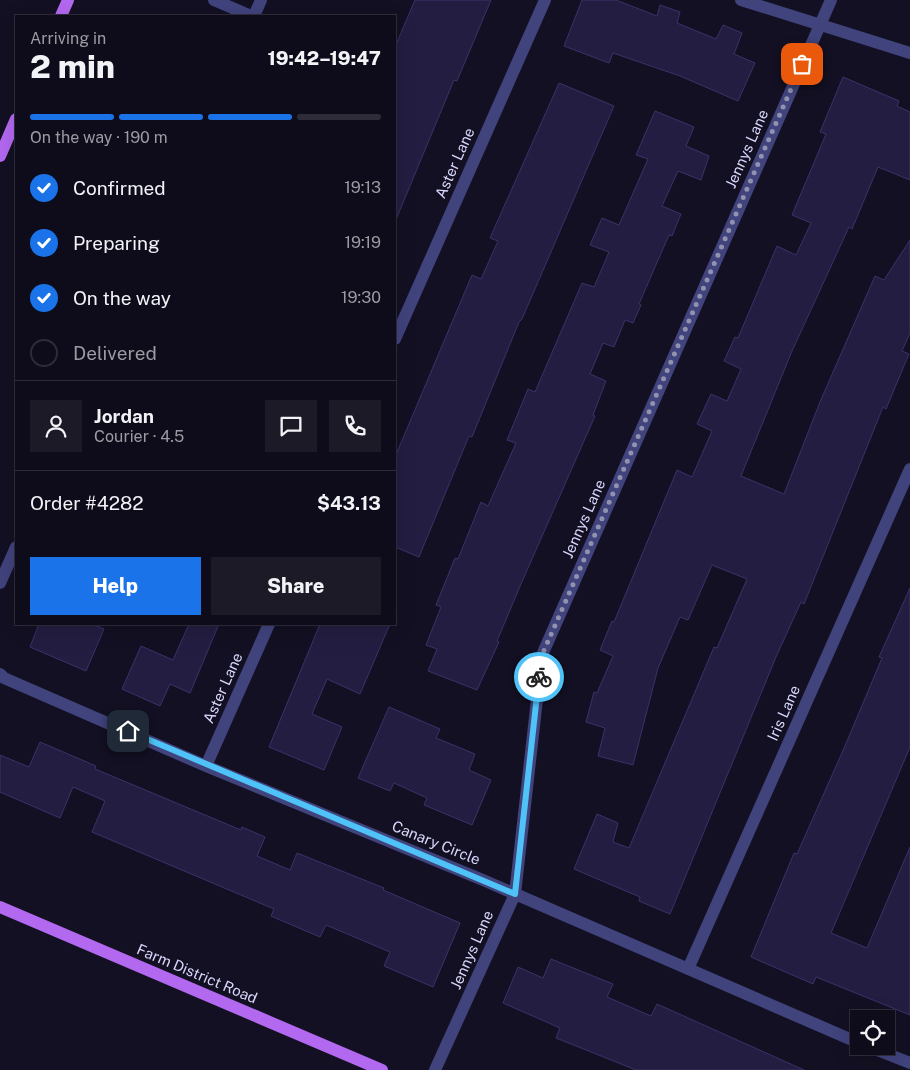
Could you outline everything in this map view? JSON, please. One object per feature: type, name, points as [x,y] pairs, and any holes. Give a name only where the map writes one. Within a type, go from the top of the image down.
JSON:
[{"type":"main road","points":[[61,15],[68,0]]},
{"type":"main road","points":[[0,156],[15,121]]},
{"type":"main road","name":"Farm District Road","points":[[0,907],[382,1070]]},
{"type":"street","points":[[214,0],[251,15]]},
{"type":"street","points":[[254,15],[261,0]]},
{"type":"street","name":"Aster Lane","points":[[396,337],[545,0]]},
{"type":"street","points":[[741,0],[910,53]]},
{"type":"street","name":"Jennys Lane","points":[[435,1070],[515,894],[542,655],[831,0]]},
{"type":"street","name":"Iris Lane","points":[[688,969],[910,469]]},
{"type":"street","points":[[0,583],[15,549]]},
{"type":"street","name":"Aster Lane","points":[[206,766],[269,625]]},
{"type":"street","name":"Canary Circle","points":[[0,674],[4,678],[206,766],[515,894],[850,1039]]},
{"type":"street","points":[[890,1055],[910,1063]]},
{"type":"building","points":[[415,0],[491,0],[457,81],[454,80],[396,220],[396,45]]},
{"type":"building","points":[[582,0],[616,0],[657,16],[660,5],[680,12],[677,23],[716,39],[723,25],[742,33],[734,54],[755,63],[738,101],[680,76],[613,53],[609,63],[564,46]]},
{"type":"building","points":[[843,77],[899,101],[897,106],[910,112],[910,180],[878,167],[852,229],[849,227],[792,351],[741,476],[784,494],[820,402],[875,276],[884,280],[910,240],[910,333],[902,351],[909,354],[886,409],[883,407],[804,604],[801,602],[776,657],[670,914],[639,901],[640,897],[574,869],[597,814],[618,823],[613,842],[629,848],[714,647],[717,648],[747,579],[712,565],[688,620],[680,617],[658,668],[633,765],[598,756],[605,728],[586,722],[594,692],[597,693],[613,656],[600,650],[612,621],[614,622],[677,470],[692,477],[712,431],[697,424],[711,394],[727,401],[741,369],[724,361],[735,337],[738,338],[777,246],[796,255],[811,223],[792,215],[826,134],[820,132]]},
{"type":"building","points":[[559,83],[614,106],[522,319],[519,322],[472,437],[469,436],[419,557],[396,547],[396,455],[472,275],[481,279],[498,241],[490,238]]},
{"type":"building","points":[[655,111],[694,127],[686,146],[709,156],[701,180],[678,171],[662,206],[681,214],[672,236],[669,235],[639,304],[641,305],[633,323],[625,320],[614,347],[603,343],[590,374],[606,381],[593,415],[595,416],[521,584],[497,641],[499,642],[477,690],[428,671],[437,649],[426,645],[441,607],[436,605],[455,558],[458,559],[481,502],[488,506],[516,443],[507,440],[528,389],[535,392],[582,283],[594,287],[609,252],[590,245],[602,218],[619,225],[648,159],[636,155]]},
{"type":"building","points":[[910,588],[910,747],[831,933],[867,948],[910,847],[910,1015],[816,977],[813,984],[751,957],[794,853],[797,854],[845,746],[882,658],[879,657]]},
{"type":"building","points":[[39,625],[94,625],[104,629],[86,671],[30,647]]},
{"type":"building","points":[[189,625],[219,625],[190,693],[170,684],[160,706],[122,689],[141,646],[173,660]]},
{"type":"building","points":[[320,625],[390,625],[360,694],[327,679],[312,714],[342,727],[324,770],[269,747]]},
{"type":"building","points":[[389,707],[440,729],[436,738],[475,754],[469,770],[491,780],[472,825],[424,805],[427,798],[394,783],[390,791],[358,778]]},
{"type":"building","points":[[40,742],[96,766],[95,769],[241,830],[242,827],[265,837],[257,856],[290,870],[297,853],[384,888],[383,890],[460,923],[433,987],[384,966],[390,952],[326,925],[320,937],[271,916],[274,909],[92,832],[105,801],[73,787],[60,818],[0,792],[0,755],[29,767]]},
{"type":"building","points":[[551,959],[613,984],[607,997],[651,1016],[657,1004],[804,1070],[636,1070],[556,1038],[560,1028],[503,1003],[518,967],[543,978]]},
{"type":"way so far","points":[[539,677],[542,655],[802,64]]},
{"type":"route","points":[[128,731],[206,766],[515,894],[539,677]]}]
